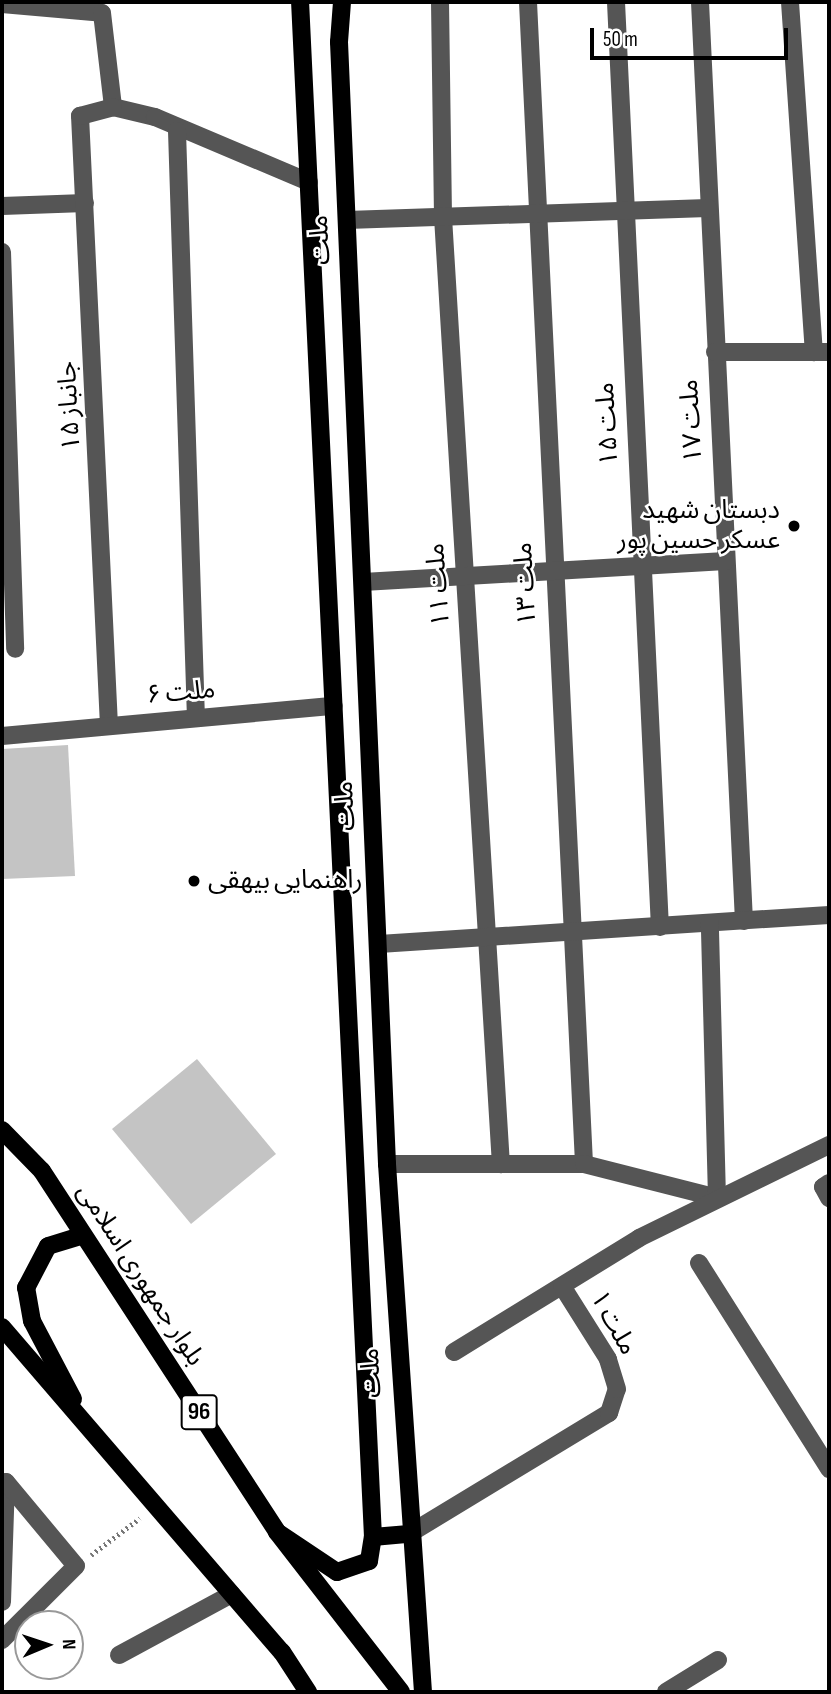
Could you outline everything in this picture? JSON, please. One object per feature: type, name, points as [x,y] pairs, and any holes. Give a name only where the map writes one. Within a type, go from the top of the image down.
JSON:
[{"type":"main road","name":"ملت","points":[[277,1532],[337,1572],[369,1561],[373,1536],[300,2]]},
{"type":"main road","name":"ملت","points":[[342,2],[347,220],[387,1164],[409,1534],[423,1692]]},
{"type":"main road","name":"بلوار جمهوری اسلامی","points":[[2,1129],[42,1171],[277,1532],[401,1692]]},
{"type":"main road","points":[[83,1235],[48,1246],[26,1288],[32,1321],[89,1428]]},
{"type":"main road","points":[[2,1327],[232,1594],[308,1692]]},
{"type":"main road","points":[[373,1536],[409,1534]]},
{"type":"street","name":"ملت ۱۱","points":[[440,2],[443,217],[501,1164]]},
{"type":"street","name":"ملت ۱۳","points":[[528,2],[551,574],[584,1164]]},
{"type":"street","name":"ملت ۱۵","points":[[616,2],[660,927]]},
{"type":"street","name":"ملت ۱۷","points":[[700,2],[744,921]]},
{"type":"street","points":[[715,352],[822,352],[790,2]]},
{"type":"street","points":[[2,4],[102,8],[113,107],[155,117],[177,131],[309,182]]},
{"type":"street","name":"جانباز ۱۵","points":[[109,726],[80,116],[113,107]]},
{"type":"street","points":[[177,131],[196,718]]},
{"type":"street","points":[[2,206],[85,203]]},
{"type":"street","points":[[347,220],[708,208]]},
{"type":"street","points":[[2,252],[7,528],[15,649]]},
{"type":"street","points":[[363,582],[551,574],[725,561]]},
{"type":"street","name":"ملت ۶","points":[[2,736],[334,706]]},
{"type":"street","points":[[379,944],[571,934],[829,915]]},
{"type":"street","points":[[387,1164],[584,1164],[717,1198],[710,923]]},
{"type":"street","name":"ملت ۱","points":[[409,1534],[609,1413],[617,1389],[608,1359],[562,1286],[717,1198],[829,1145]]},
{"type":"street","points":[[829,1183],[823,1187],[829,1198]]},
{"type":"street","points":[[699,1264],[829,1469]]},
{"type":"street","points":[[454,1352],[562,1286]]},
{"type":"street","points":[[2,1602],[6,1482],[76,1566],[2,1640]]},
{"type":"street","points":[[119,1654],[232,1594]]},
{"type":"street","points":[[666,1692],[718,1660]]},
{"type":"path","points":[[76,1566],[156,1506]]},
{"type":"building","points":[[68,745],[75,876],[2,879],[2,749]]},
{"type":"building","points":[[197,1059],[276,1154],[191,1224],[112,1129]]},
{"type":"place","name":"دبستان شهید عسکر حسین پور","points":[[794,526]]},
{"type":"place","name":"راهنمایی بیهقی","points":[[194,881]]}]
